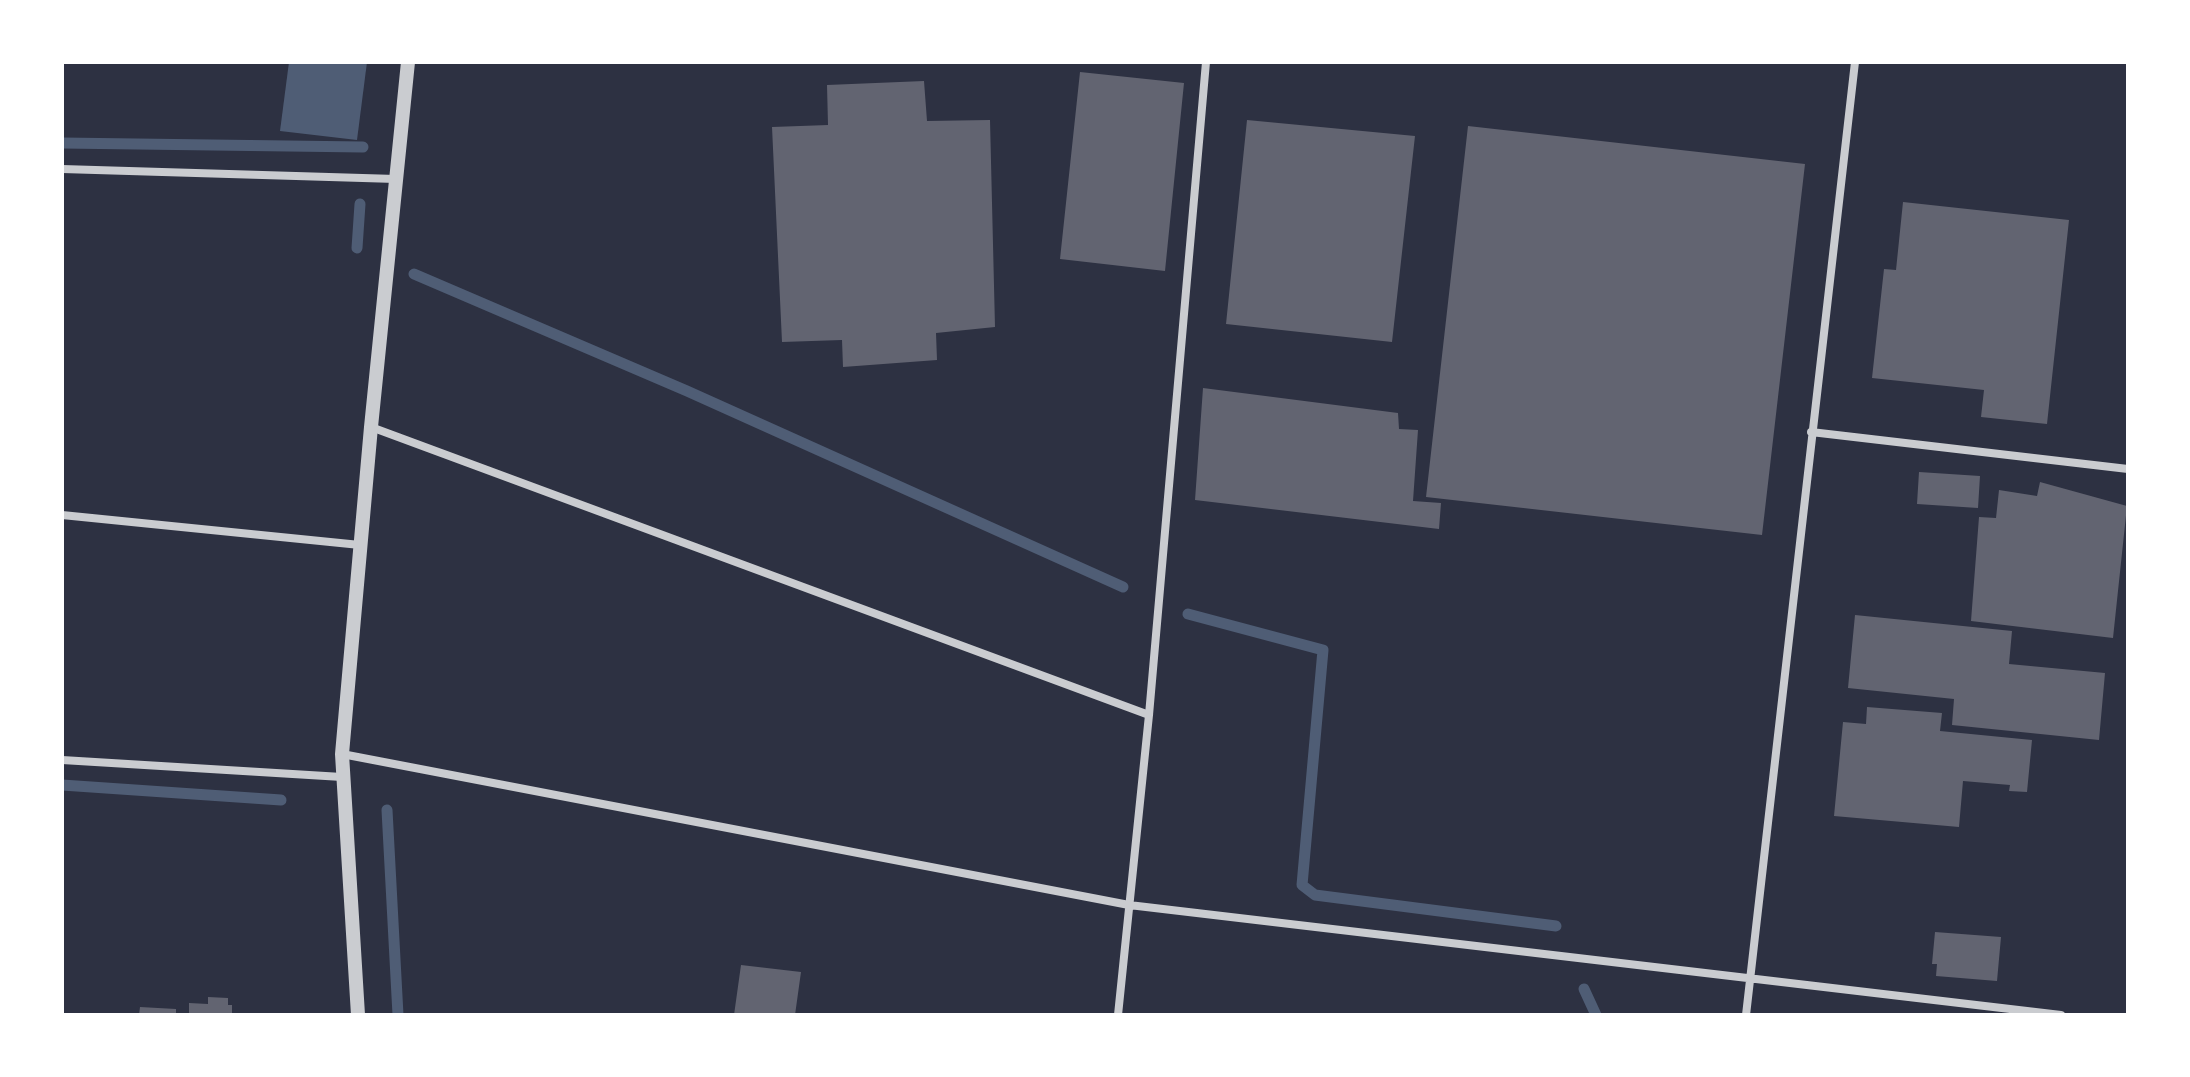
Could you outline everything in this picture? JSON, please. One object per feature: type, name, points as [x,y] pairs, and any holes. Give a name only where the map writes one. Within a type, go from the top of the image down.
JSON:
[{"type":"street","points":[[358,1015],[342,754],[408,62]]},
{"type":"street","points":[[1118,1015],[1149,715],[1206,62]]},
{"type":"street","points":[[1746,1015],[1855,62]]},
{"type":"street","points":[[62,169],[396,179]]},
{"type":"street","points":[[371,427],[1149,715]]},
{"type":"street","points":[[1811,432],[2128,469]]},
{"type":"street","points":[[62,515],[360,545]]},
{"type":"street","points":[[342,754],[1129,905],[2061,1015]]},
{"type":"street","points":[[62,760],[342,777]]},
{"type":"water","points":[[289,62],[367,62],[357,140],[280,131]]},
{"type":"building","points":[[1080,72],[1184,83],[1165,271],[1060,259]]},
{"type":"building","points":[[924,81],[927,121],[990,120],[995,327],[936,333],[937,360],[843,367],[842,340],[782,342],[772,127],[828,125],[827,85]]},
{"type":"building","points":[[1247,120],[1415,136],[1392,342],[1226,324]]},
{"type":"building","points":[[1468,126],[1805,164],[1762,535],[1426,497]]},
{"type":"building","points":[[1903,202],[2069,220],[2047,424],[1981,417],[1984,390],[1872,378],[1884,269],[1896,270]]},
{"type":"building","points":[[1203,388],[1398,413],[1399,429],[1418,430],[1413,501],[1441,503],[1439,529],[1195,500]]},
{"type":"building","points":[[1919,472],[1980,476],[1978,508],[1917,504]]},
{"type":"building","points":[[2040,482],[2127,506],[2113,638],[1971,621],[1979,517],[1996,518],[1999,490],[2037,496]]},
{"type":"building","points":[[1855,615],[2012,631],[2009,664],[2105,673],[2099,740],[1952,725],[1954,699],[1848,688]]},
{"type":"building","points":[[1867,707],[1942,713],[1940,731],[2032,740],[2027,792],[2009,791],[2010,785],[1963,781],[1959,827],[1834,816],[1843,722],[1866,724]]},
{"type":"building","points":[[1935,932],[2001,937],[1997,981],[1936,976],[1937,964],[1932,964]]},
{"type":"building","points":[[741,965],[801,972],[795,1015],[734,1015]]},
{"type":"building","points":[[208,997],[228,998],[232,1015],[189,1015],[189,1003],[208,1004]]},
{"type":"building","points":[[140,1007],[176,1009],[176,1015],[139,1015]]},
{"type":"waterway","points":[[62,143],[363,147]]},
{"type":"waterway","points":[[357,248],[360,204]]},
{"type":"waterway","points":[[414,274],[687,391],[1123,587]]},
{"type":"waterway","points":[[1188,614],[1323,650],[1302,885],[1315,895],[1556,926]]},
{"type":"waterway","points":[[62,785],[281,800]]},
{"type":"waterway","points":[[387,810],[398,1015]]},
{"type":"waterway","points":[[1584,989],[1596,1015]]}]
